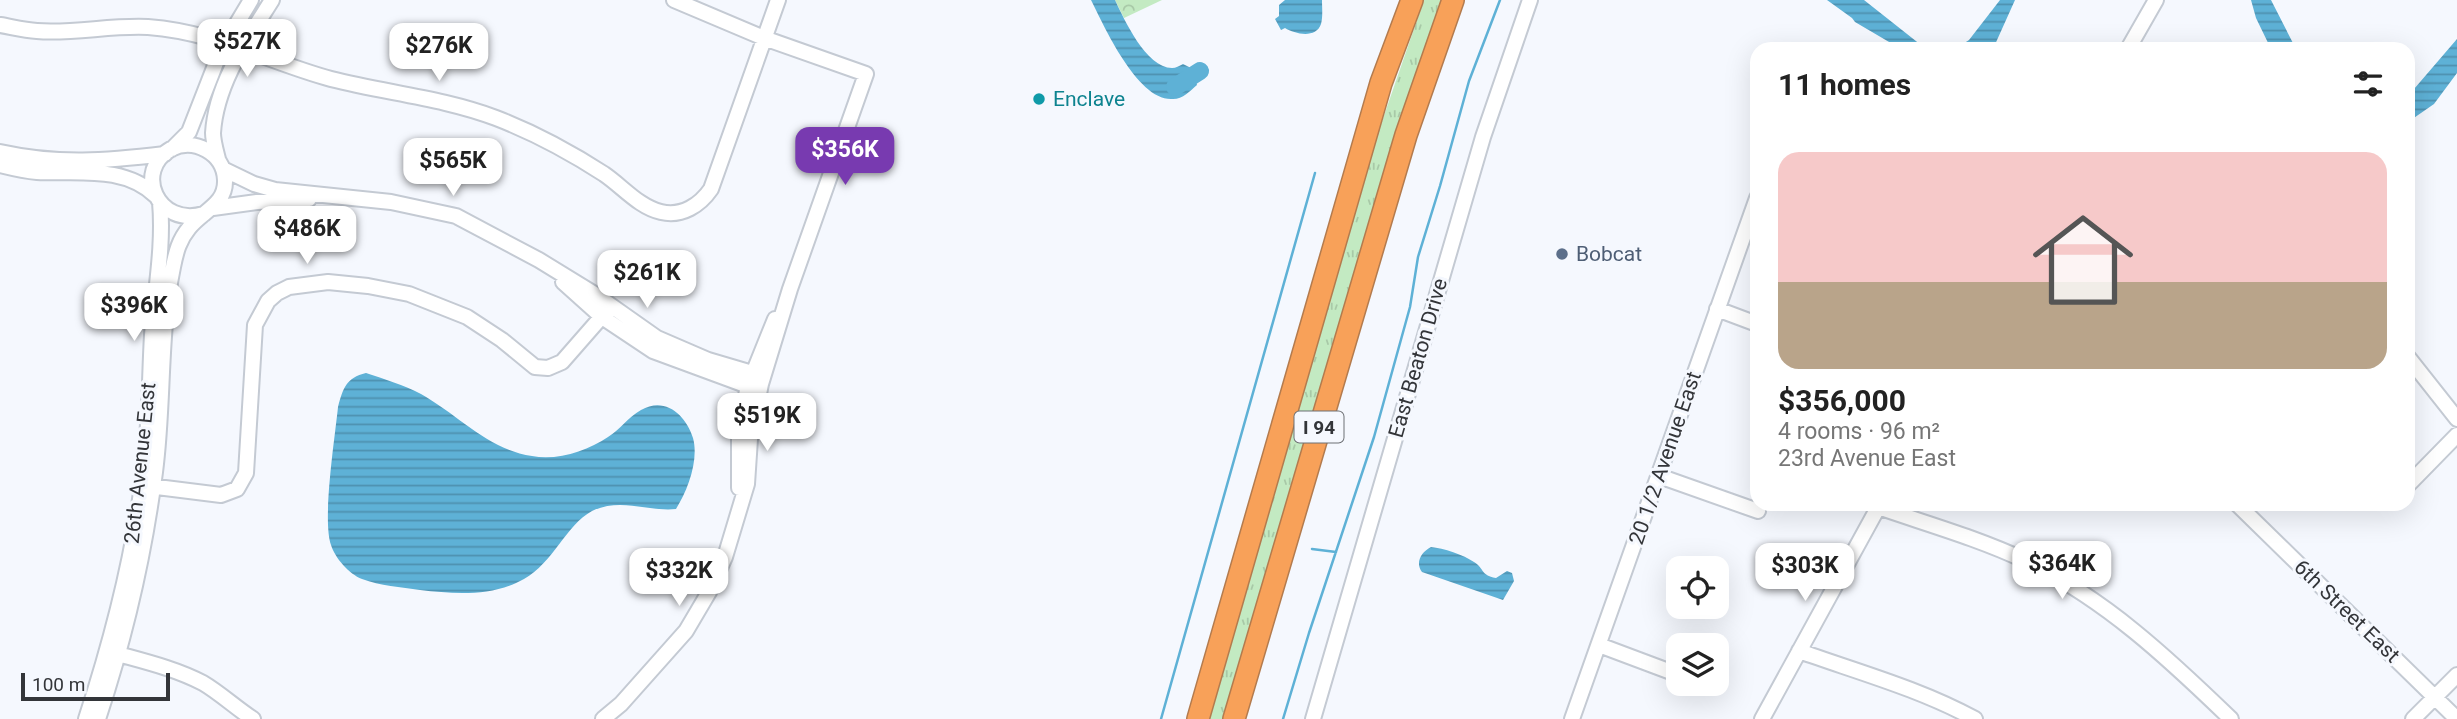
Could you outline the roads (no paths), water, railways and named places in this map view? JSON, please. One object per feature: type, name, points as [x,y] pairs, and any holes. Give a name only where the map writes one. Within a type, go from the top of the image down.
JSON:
[{"type":"highway","name":"I 94","points":[[1198,719],[1381,83],[1412,0]]},
{"type":"highway","name":"I 94","points":[[1234,719],[1406,135],[1453,0]]},
{"type":"street","points":[[158,200],[153,186],[153,174],[158,163],[189,132],[225,42],[251,0]]},
{"type":"street","points":[[209,211],[224,190],[221,164],[213,135],[219,100],[243,47],[272,0]]},
{"type":"street","points":[[603,719],[621,705],[686,631],[720,569],[747,484],[754,381],[768,333],[790,289],[866,74],[764,38],[674,0]]},
{"type":"street","points":[[0,25],[37,31],[147,27],[195,34],[243,47],[315,74],[438,101],[494,117],[559,146],[607,176],[648,208],[664,213],[682,212],[694,207],[711,189],[778,0]]},
{"type":"street","name":"East Beaton Drive","points":[[1313,719],[1483,137],[1530,0]]},
{"type":"street","points":[[2132,42],[2156,0]]},
{"type":"street","points":[[0,152],[34,159],[89,162],[192,145],[211,152],[221,164],[254,184],[275,190],[391,202],[456,216],[538,260],[606,311],[653,351],[754,381]]},
{"type":"street","points":[[0,166],[33,172],[116,174],[142,185],[175,215],[195,217],[209,211],[257,202],[348,197]]},
{"type":"street","name":"26th Avenue East","points":[[86,719],[136,589],[147,486],[155,294],[162,242],[158,200]]},
{"type":"street","name":"26th Avenue East","points":[[147,486],[159,439],[170,284],[177,247],[189,227],[209,211]]},
{"type":"street","name":"20 1/2 Avenue East","points":[[1572,719],[1750,218]]},
{"type":"street","points":[[147,486],[221,495],[232,492],[242,484],[246,474],[249,445],[255,325],[268,301],[289,286],[328,282],[368,285],[419,297],[467,317],[530,363],[542,368],[557,366],[562,362],[606,311]]},
{"type":"street","points":[[1717,310],[1750,322]]},
{"type":"street","points":[[2415,366],[2457,419]]},
{"type":"street","points":[[2415,478],[2457,435]]},
{"type":"street","points":[[1659,476],[1750,508]]},
{"type":"street","points":[[1762,719],[1876,511]]},
{"type":"street","points":[[1893,511],[1986,543],[2065,582],[2147,640],[2231,719]]},
{"type":"street","name":"6th Street East","points":[[2244,511],[2457,719]]},
{"type":"street","points":[[1599,645],[1666,670]]},
{"type":"street","points":[[1799,651],[1925,695],[1975,719]]},
{"type":"street","points":[[112,654],[167,668],[193,678],[253,719]]},
{"type":"street","name":"26th Avenue East","points":[[99,719],[112,654]]},
{"type":"street","points":[[2413,719],[2457,676]]},
{"type":"street","points":[[613,719],[621,705]]},
{"type":"water","points":[[1091,0],[1115,0],[1130,30],[1153,60],[1162,66],[1173,68],[1183,64],[1191,68],[1197,85],[1177,99],[1160,97],[1147,88],[1124,60]]},
{"type":"water","points":[[1285,0],[1322,0],[1322,18],[1318,29],[1305,34],[1285,28],[1281,30],[1275,19],[1279,16],[1279,5]]},
{"type":"water","points":[[1827,0],[1864,0],[1917,42],[1889,42]]},
{"type":"water","points":[[2000,0],[2015,0],[1996,42],[1966,42]]},
{"type":"water","points":[[2251,0],[2271,0],[2292,42],[2268,42]]},
{"type":"water","points":[[2457,39],[2457,73],[2434,104],[2415,117],[2415,88]]},
{"type":"water","points":[[366,373],[421,394],[487,439],[532,456],[561,456],[581,450],[612,434],[641,410],[658,405],[666,407],[680,415],[693,438],[695,456],[685,493],[676,509],[613,505],[592,511],[574,525],[534,572],[499,589],[473,593],[447,592],[391,586],[362,579],[343,565],[336,555],[331,545],[328,517],[338,407],[346,385]]},
{"type":"water","points":[[1431,547],[1465,557],[1491,577],[1496,578],[1507,571],[1512,573],[1514,581],[1503,600],[1422,572],[1420,558]]},
{"type":"waterway","points":[[1283,719],[1374,437],[1410,307],[1418,257],[1469,81],[1500,0]]},
{"type":"waterway","points":[[1175,87],[1200,71]]},
{"type":"waterway","points":[[1161,719],[1315,173]]},
{"type":"waterway","points":[[1312,549],[1336,552]]},
{"type":"place","name":"Enclave","points":[[1039,99]]},
{"type":"place","name":"Bobcat","points":[[1562,254]]}]
